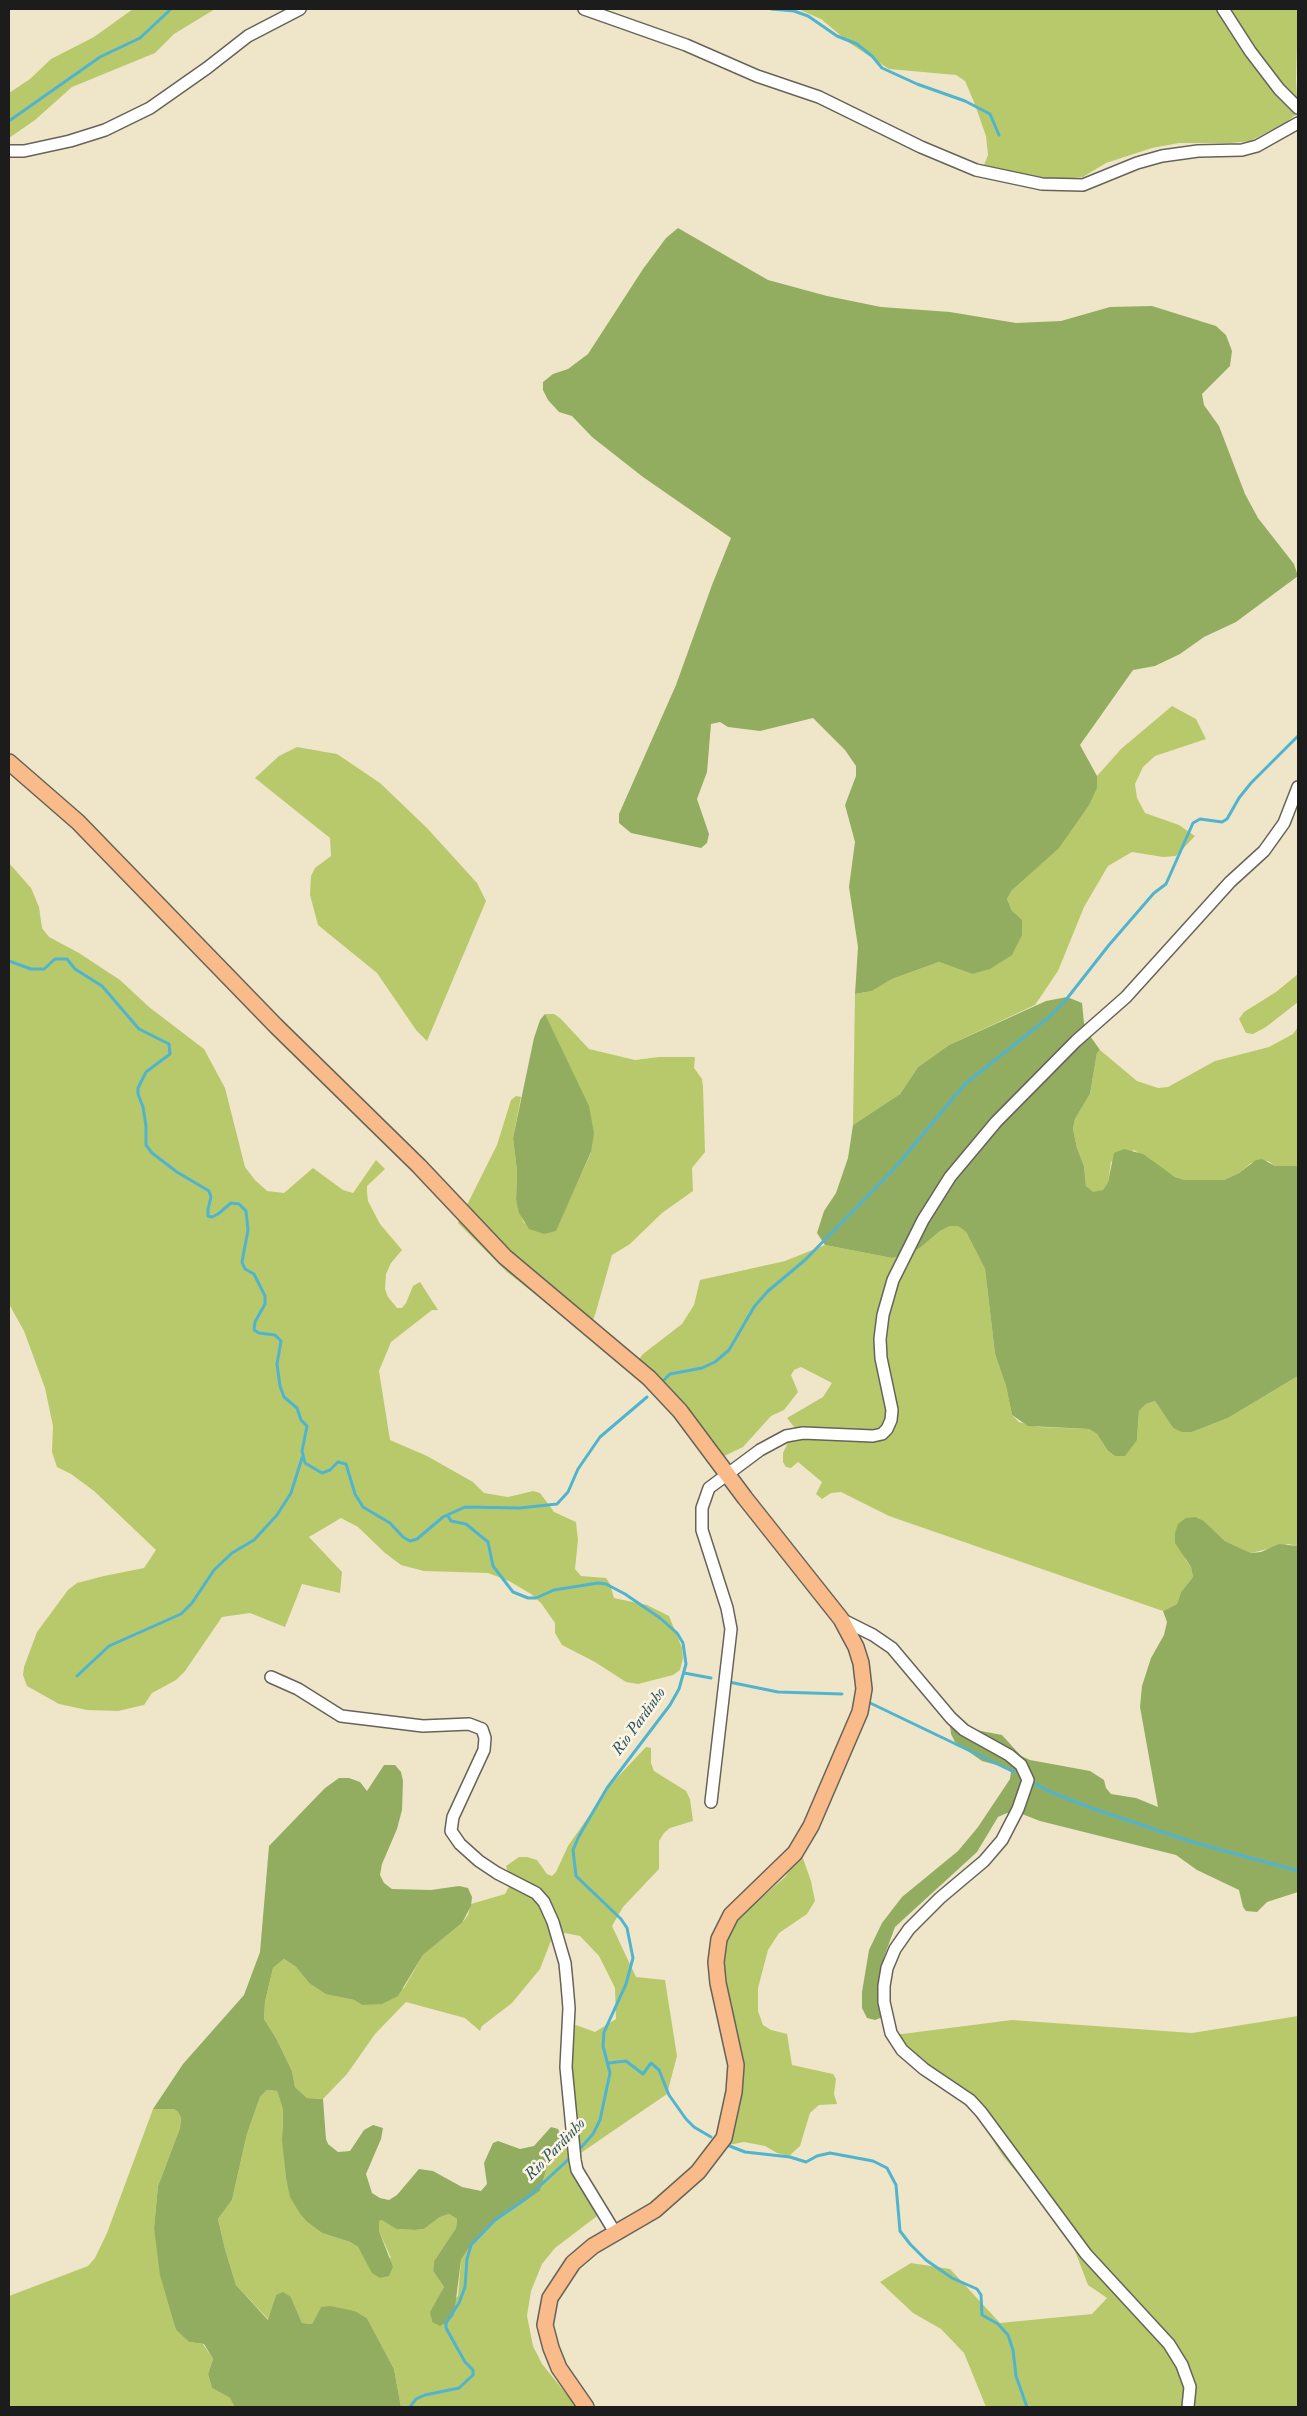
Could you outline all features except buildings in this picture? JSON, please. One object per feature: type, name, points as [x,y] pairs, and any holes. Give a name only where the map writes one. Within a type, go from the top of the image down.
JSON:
[{"type":"main road","points":[[9,762],[78,822],[263,1013],[419,1166],[505,1256],[649,1378],[680,1411],[841,1619],[849,1632],[861,1663],[864,1689],[858,1720],[800,1847],[776,1873],[731,1915],[722,1930],[716,1962],[718,1983],[736,2065],[734,2092],[724,2138],[707,2162],[684,2186],[655,2210],[593,2246],[573,2263],[550,2298],[545,2325],[559,2368],[586,2407]]},
{"type":"street","points":[[9,151],[24,151],[70,141],[105,130],[150,108],[207,68],[248,36],[300,9]]},
{"type":"street","points":[[584,9],[686,45],[756,76],[819,98],[921,147],[976,170],[1042,184],[1083,186],[1137,163],[1162,156],[1198,151],[1242,150],[1257,146],[1298,123]]},
{"type":"street","points":[[1223,9],[1256,59],[1279,89],[1298,108]]},
{"type":"street","points":[[711,1802],[731,1620],[702,1530],[701,1521],[705,1496],[709,1488],[760,1450],[786,1436],[803,1433],[873,1436],[882,1434],[887,1429],[891,1420],[892,1410],[881,1358],[880,1339],[883,1315],[893,1280],[928,1213],[950,1177],[996,1122],[1076,1041],[1126,997],[1230,882],[1264,851],[1284,823],[1298,787]]},
{"type":"street","points":[[841,1619],[865,1630],[892,1648],[951,1718],[964,1730],[1009,1755],[1021,1766],[1028,1780],[1018,1809],[1002,1840],[984,1861],[915,1922],[895,1949],[887,1968],[884,1986],[884,2002],[891,2033],[902,2050],[970,2100],[1086,2254],[1169,2344],[1182,2365],[1190,2387],[1188,2407]]},
{"type":"street","points":[[271,1677],[298,1689],[341,1716],[423,1726],[469,1724],[482,1729],[485,1738],[484,1750],[453,1817],[451,1831],[460,1844],[479,1861],[497,1873],[536,1893],[544,1902],[553,1922],[565,1963],[569,2000],[566,2067],[577,2170],[616,2234]]},
{"type":"green space","points":[[133,9],[215,9],[174,34],[155,53],[72,87],[35,120],[9,138],[9,93],[30,79],[51,59],[94,37]]},
{"type":"green space","points":[[798,9],[1298,9],[1296,80],[1298,113],[1285,123],[1250,141],[1179,143],[1152,148],[1106,163],[1083,177],[1064,179],[1026,177],[982,170],[988,155],[986,136],[965,81],[956,75],[889,69],[851,44],[821,19]]},
{"type":"green space","points":[[678,228],[768,280],[827,296],[881,307],[950,312],[1016,323],[1061,321],[1110,307],[1152,306],[1216,326],[1226,335],[1232,351],[1230,366],[1202,394],[1204,405],[1219,426],[1245,494],[1258,518],[1294,564],[1298,576],[1236,622],[1204,637],[1180,654],[1155,666],[1133,670],[1080,745],[1097,776],[1097,788],[1089,805],[1059,848],[1012,890],[1007,899],[1012,911],[1022,920],[1022,935],[1012,955],[990,969],[972,974],[939,962],[892,979],[872,991],[855,994],[858,947],[849,887],[855,842],[845,805],[856,776],[856,766],[845,750],[813,718],[760,731],[728,727],[720,722],[711,724],[707,772],[697,799],[709,834],[707,843],[701,848],[631,833],[619,823],[619,814],[676,685],[731,538],[643,477],[592,437],[572,416],[559,412],[548,400],[543,390],[543,382],[553,374],[568,369],[588,354],[643,269],[666,238]]},
{"type":"green space","points":[[1172,706],[1196,719],[1206,739],[1155,756],[1143,767],[1135,784],[1137,798],[1145,813],[1179,825],[1195,836],[1176,856],[1163,857],[1132,852],[1108,866],[1084,907],[1058,971],[1035,1005],[949,1045],[918,1067],[900,1094],[853,1125],[855,994],[872,991],[892,979],[939,962],[972,974],[1012,911],[1007,899],[1012,890],[1097,788],[1097,776],[1121,749]]},
{"type":"green space","points":[[297,747],[337,754],[380,783],[427,828],[477,883],[486,901],[427,1041],[416,1030],[377,973],[318,925],[310,895],[311,876],[315,868],[331,856],[330,838],[255,778],[279,756]]},
{"type":"green space","points":[[9,863],[31,888],[39,907],[42,928],[49,937],[79,953],[120,980],[149,1007],[204,1049],[225,1088],[245,1167],[267,1191],[284,1193],[313,1168],[343,1190],[353,1193],[376,1160],[385,1169],[367,1186],[367,1192],[368,1201],[380,1224],[402,1250],[391,1263],[386,1274],[385,1289],[388,1297],[397,1308],[402,1308],[413,1286],[420,1282],[438,1310],[432,1310],[391,1342],[379,1371],[390,1440],[427,1456],[473,1482],[484,1493],[508,1497],[533,1491],[540,1493],[554,1512],[576,1522],[578,1540],[575,1569],[581,1576],[606,1578],[614,1598],[647,1605],[669,1616],[682,1648],[683,1658],[680,1670],[673,1675],[638,1684],[626,1682],[595,1662],[562,1645],[555,1633],[555,1623],[541,1603],[531,1594],[509,1581],[488,1573],[424,1571],[401,1565],[385,1553],[358,1527],[341,1518],[309,1537],[342,1572],[340,1593],[302,1584],[285,1627],[250,1613],[222,1617],[185,1671],[176,1680],[152,1693],[144,1705],[118,1711],[87,1710],[59,1704],[27,1686],[23,1675],[24,1667],[37,1632],[68,1590],[77,1583],[144,1568],[156,1550],[94,1491],[71,1474],[57,1467],[52,1452],[53,1426],[45,1388],[24,1331],[9,1304]]},
{"type":"green space","points":[[1298,974],[1298,1002],[1266,1027],[1253,1034],[1246,1033],[1239,1019],[1244,1012],[1276,992]]},
{"type":"green space","points":[[1067,997],[1082,1003],[1084,1023],[1088,1033],[1100,1050],[1097,1053],[1090,1094],[1075,1119],[1073,1129],[1077,1148],[1084,1166],[1086,1186],[1093,1192],[1103,1190],[1108,1182],[1114,1153],[1124,1149],[1143,1154],[1175,1177],[1185,1180],[1224,1180],[1239,1173],[1256,1160],[1262,1159],[1275,1166],[1298,1166],[1298,1376],[1228,1418],[1192,1432],[1182,1432],[1173,1428],[1155,1401],[1146,1404],[1139,1411],[1137,1440],[1125,1456],[1115,1456],[1108,1451],[1097,1434],[1089,1429],[1028,1426],[1012,1415],[1006,1386],[995,1354],[985,1269],[966,1232],[958,1226],[950,1226],[940,1231],[920,1248],[892,1258],[825,1245],[817,1233],[824,1211],[836,1193],[848,1158],[853,1125],[900,1094],[918,1067],[949,1045],[1046,1001]]},
{"type":"green space","points":[[545,1014],[554,1014],[560,1018],[589,1049],[635,1060],[659,1057],[695,1057],[694,1068],[702,1079],[705,1152],[692,1168],[693,1191],[662,1213],[630,1244],[612,1255],[595,1315],[587,1335],[507,1272],[458,1223],[497,1145],[511,1100],[516,1096],[521,1097],[513,1138],[517,1171],[516,1200],[524,1223],[555,1231],[591,1153],[561,1051]]},
{"type":"green space","points":[[545,1014],[589,1106],[594,1133],[591,1152],[556,1231],[544,1234],[529,1229],[519,1213],[516,1200],[517,1171],[513,1138],[534,1038],[540,1020]]},
{"type":"green space","points":[[1298,1027],[1298,1166],[1275,1166],[1268,1161],[1251,1163],[1239,1173],[1224,1180],[1185,1180],[1175,1177],[1134,1150],[1111,1162],[1108,1182],[1103,1190],[1093,1193],[1086,1186],[1084,1166],[1077,1148],[1073,1129],[1075,1119],[1090,1094],[1097,1053],[1100,1050],[1137,1081],[1158,1088],[1168,1087],[1215,1061],[1269,1047],[1293,1034]]},
{"type":"green space","points":[[950,1226],[958,1226],[966,1232],[985,1269],[995,1354],[1006,1386],[1012,1415],[1019,1422],[1038,1427],[1089,1429],[1097,1434],[1108,1451],[1115,1456],[1137,1440],[1139,1411],[1146,1404],[1155,1401],[1173,1428],[1192,1432],[1228,1418],[1298,1376],[1298,1546],[1288,1544],[1251,1553],[1225,1541],[1204,1521],[1185,1559],[1191,1567],[1193,1577],[1181,1592],[1177,1604],[1163,1611],[889,1516],[841,1492],[831,1493],[822,1499],[816,1494],[822,1482],[798,1462],[791,1468],[786,1467],[783,1462],[783,1453],[791,1436],[798,1432],[787,1418],[823,1397],[832,1383],[801,1367],[794,1370],[791,1375],[798,1392],[784,1410],[771,1416],[743,1447],[714,1461],[690,1427],[632,1368],[643,1354],[682,1324],[694,1305],[700,1280],[785,1261],[825,1245],[892,1258],[920,1248],[940,1231]]},
{"type":"green space","points":[[1195,1517],[1204,1521],[1225,1541],[1251,1553],[1261,1552],[1279,1544],[1298,1546],[1298,1892],[1267,1902],[1257,1912],[1246,1911],[1243,1907],[1239,1890],[1197,1870],[1176,1855],[1040,1821],[1022,1814],[1007,1813],[998,1817],[977,1852],[895,1927],[884,1957],[881,1981],[885,2016],[875,2020],[867,2018],[862,2008],[862,1992],[869,1950],[882,1923],[902,1897],[958,1851],[978,1827],[1010,1779],[1011,1772],[1004,1767],[982,1761],[955,1742],[951,1734],[950,1725],[1002,1735],[1021,1756],[1030,1760],[1090,1771],[1104,1780],[1106,1788],[1111,1794],[1136,1798],[1158,1807],[1140,1707],[1142,1686],[1151,1658],[1164,1635],[1167,1622],[1163,1611],[1177,1604],[1181,1592],[1193,1577],[1191,1567],[1175,1543],[1175,1533],[1178,1524],[1186,1518]]},
{"type":"green space","points":[[646,1747],[651,1748],[651,1763],[654,1771],[686,1791],[690,1799],[693,1821],[670,1828],[664,1833],[659,1841],[659,1869],[623,1907],[612,1926],[636,1977],[665,1980],[677,2056],[667,2094],[572,2159],[605,2210],[555,2248],[542,2264],[531,2291],[527,2316],[533,2346],[542,2364],[577,2407],[401,2407],[394,2369],[367,2318],[355,2311],[321,2307],[312,2324],[302,2323],[291,2297],[276,2295],[269,2320],[236,2285],[218,2219],[232,2200],[247,2134],[260,2097],[267,2090],[277,2091],[283,2110],[282,2129],[286,2178],[291,2197],[300,2214],[322,2233],[350,2242],[358,2247],[368,2264],[391,2258],[379,2231],[379,2221],[382,2219],[396,2229],[415,2230],[424,2229],[440,2217],[449,2214],[457,2219],[456,2228],[434,2261],[433,2271],[444,2287],[431,2312],[432,2322],[458,2296],[461,2260],[472,2243],[486,2228],[540,2191],[551,2153],[576,2130],[576,2105],[569,2095],[571,2028],[576,2025],[595,2032],[616,2019],[615,1988],[599,1956],[580,1936],[565,1933],[552,1938],[540,1969],[512,2003],[482,2026],[480,2031],[465,2018],[406,2002],[375,2034],[347,2074],[323,2099],[307,2098],[295,2087],[292,2071],[276,2038],[264,2019],[265,2002],[273,1968],[284,1959],[296,1967],[309,1983],[336,1996],[354,2000],[362,2005],[404,1988],[423,1955],[462,1923],[468,1915],[471,1904],[505,1894],[511,1883],[506,1866],[519,1857],[527,1857],[537,1860],[547,1874],[552,1876],[556,1872],[568,1846],[612,1783]]},
{"type":"green space","points":[[384,1765],[395,1765],[401,1772],[403,1781],[402,1810],[397,1829],[382,1864],[380,1875],[384,1883],[392,1889],[431,1890],[459,1886],[468,1888],[472,1897],[471,1906],[462,1923],[423,1955],[398,1996],[382,2004],[362,2005],[354,2000],[326,1994],[309,1983],[296,1967],[284,1959],[273,1968],[265,2002],[264,2019],[276,2038],[292,2071],[295,2087],[307,2098],[323,2099],[326,2139],[328,2144],[338,2152],[350,2151],[364,2130],[373,2125],[383,2128],[381,2139],[366,2174],[372,2193],[380,2198],[389,2200],[397,2195],[419,2169],[433,2171],[462,2187],[481,2191],[487,2184],[484,2163],[493,2143],[498,2141],[520,2149],[534,2146],[551,2127],[558,2129],[563,2140],[551,2153],[540,2191],[486,2228],[472,2243],[461,2260],[454,2315],[449,2321],[440,2326],[432,2322],[430,2312],[444,2287],[433,2271],[434,2261],[456,2228],[457,2219],[449,2214],[440,2217],[424,2229],[415,2230],[396,2229],[382,2220],[379,2221],[379,2231],[393,2267],[389,2276],[380,2278],[372,2273],[358,2247],[350,2242],[322,2233],[307,2222],[290,2197],[282,2140],[283,2110],[277,2091],[267,2090],[260,2097],[247,2134],[232,2200],[218,2219],[236,2285],[268,2320],[276,2295],[283,2292],[291,2297],[302,2323],[312,2324],[321,2307],[330,2306],[355,2311],[367,2318],[394,2369],[401,2407],[235,2407],[230,2398],[212,2388],[208,2374],[213,2359],[204,2344],[189,2342],[176,2330],[160,2275],[154,2228],[158,2186],[180,2128],[181,2118],[174,2109],[153,2109],[183,2064],[244,1995],[260,1952],[269,1846],[325,1788],[339,1778],[349,1778],[360,1782],[367,1791]]},
{"type":"green space","points":[[801,1853],[811,1881],[815,1901],[807,1914],[779,1933],[768,1950],[758,1988],[758,2011],[763,2025],[771,2030],[787,2034],[792,2065],[833,2074],[836,2079],[834,2094],[837,2104],[819,2105],[810,2113],[800,2146],[789,2156],[777,2153],[765,2146],[744,2142],[713,2148],[733,2089],[721,1945],[734,1922],[785,1877]]},
{"type":"green space","points":[[1298,2016],[1298,2407],[986,2407],[964,2353],[941,2329],[913,2313],[880,2282],[911,2263],[950,2269],[1000,2323],[1092,2314],[1107,2298],[1088,2285],[1075,2251],[1028,2186],[1002,2155],[978,2116],[889,2041],[894,2035],[1012,2020],[1192,2033]]},
{"type":"green space","points":[[153,2109],[174,2109],[181,2118],[180,2128],[158,2186],[154,2228],[176,2330],[189,2342],[203,2344],[213,2359],[208,2374],[212,2388],[230,2398],[236,2406],[9,2407],[9,2296],[88,2266],[95,2258],[107,2233]]},
{"type":"waterway","points":[[9,121],[100,57],[140,38],[171,9]]},
{"type":"waterway","points":[[771,9],[794,11],[808,16],[837,36],[857,44],[872,56],[882,68],[917,84],[965,101],[990,114],[999,135]]},
{"type":"waterway","points":[[661,1383],[670,1374],[702,1368],[715,1362],[729,1350],[754,1307],[768,1291],[805,1260],[893,1170],[965,1084],[1049,1017],[1065,1001],[1109,945],[1154,893],[1166,884],[1193,823],[1200,819],[1222,822],[1227,819],[1239,798],[1251,783],[1298,736]]},
{"type":"waterway","name":"Rio Pardinho","points":[[9,961],[31,969],[44,969],[55,959],[67,959],[75,969],[102,986],[139,1029],[169,1044],[170,1054],[146,1072],[138,1088],[146,1126],[146,1145],[152,1153],[177,1172],[209,1191],[211,1197],[208,1216],[212,1217],[218,1214],[231,1203],[239,1204],[246,1211],[248,1230],[242,1262],[245,1269],[254,1274],[265,1296],[265,1304],[255,1322],[254,1330],[259,1333],[275,1335],[281,1341],[277,1364],[280,1386],[284,1397],[297,1408],[301,1420],[307,1426],[302,1451],[305,1463],[322,1473],[330,1470],[338,1462],[346,1464],[355,1494],[363,1507],[390,1523],[403,1537],[410,1541],[417,1539],[443,1517],[465,1507],[520,1508],[557,1504],[568,1492],[578,1469],[600,1437],[647,1397]]},
{"type":"waterway","points":[[77,1676],[109,1646],[181,1614],[192,1603],[214,1570],[232,1553],[254,1540],[277,1515],[291,1493],[302,1458]]},
{"type":"waterway","name":"Rio Pardinho","points":[[448,1516],[451,1521],[466,1524],[488,1542],[493,1566],[513,1592],[528,1598],[536,1598],[554,1590],[598,1583],[606,1584],[625,1594],[660,1618],[677,1633],[683,1643],[686,1664],[679,1689],[670,1705],[607,1788],[573,1850],[576,1876],[621,1919],[627,1928],[633,1958],[626,1984],[604,2032],[603,2046],[610,2073],[600,2120],[593,2134],[577,2152]]},
{"type":"waterway","points":[[684,1673],[711,1678]]},
{"type":"waterway","points":[[729,1682],[778,1692],[842,1694]]},
{"type":"waterway","points":[[866,1701],[1014,1772]]},
{"type":"waterway","points":[[1031,1781],[1046,1790],[1091,1808],[1189,1841],[1298,1871]]},
{"type":"waterway","points":[[609,2063],[626,2061],[643,2074],[651,2063],[659,2070],[669,2095],[686,2119],[694,2127],[711,2137]]},
{"type":"waterway","points":[[727,2145],[745,2152],[790,2157],[806,2162],[817,2156],[830,2153],[873,2161],[887,2168],[896,2185],[900,2231],[926,2260],[952,2278],[977,2289],[981,2295],[982,2315],[998,2324],[1008,2335],[1013,2350],[1016,2376],[1027,2407]]},
{"type":"waterway","name":"Rio Pardinho","points":[[410,2407],[416,2399],[425,2395],[459,2388],[473,2375],[473,2370],[465,2362],[446,2328],[446,2323],[459,2303],[465,2287],[467,2259],[471,2245],[495,2220],[527,2198],[572,2156]]}]
